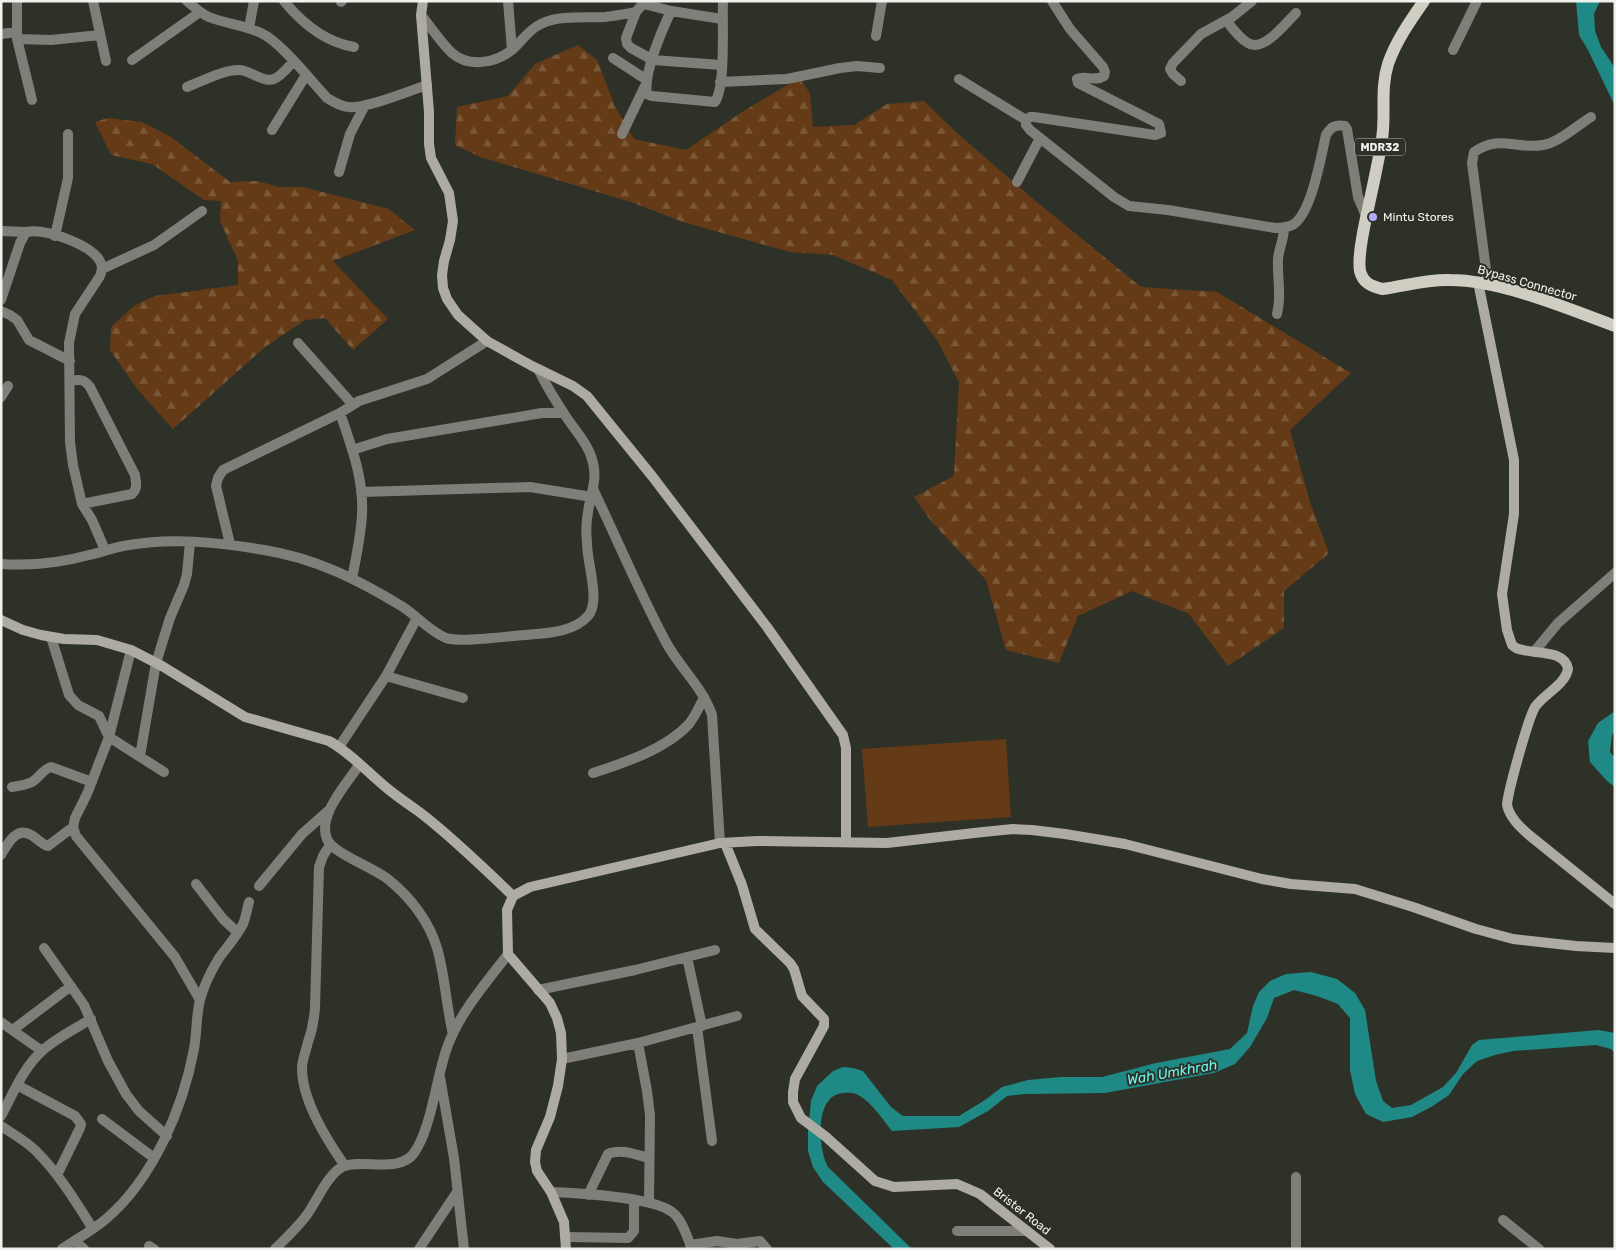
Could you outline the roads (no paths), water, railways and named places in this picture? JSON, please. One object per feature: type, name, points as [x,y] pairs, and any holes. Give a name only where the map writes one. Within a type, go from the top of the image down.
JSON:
[{"type":"main road","name":"Bypass Connector","points":[[1424,1],[1403,33],[1388,65],[1383,90],[1382,138],[1360,255],[1360,272],[1366,283],[1388,288],[1449,280],[1483,283],[1568,308],[1615,326]]},
{"type":"street","points":[[17,1],[17,36],[32,100]]},
{"type":"street","points":[[93,1],[106,61]]},
{"type":"street","points":[[187,1],[210,18],[262,33],[273,41],[327,98],[349,108],[362,110],[427,91]]},
{"type":"street","points":[[249,28],[254,1]]},
{"type":"street","points":[[284,1],[316,32],[329,40],[354,47]]},
{"type":"street","points":[[423,1],[421,15],[429,112],[429,144],[432,158],[449,193],[453,221],[444,261],[443,288],[448,299],[458,315],[487,341],[573,386],[587,396],[652,476],[761,619],[843,735],[846,748],[846,842]]},
{"type":"street","points":[[508,1],[512,50]]},
{"type":"street","points":[[613,58],[646,83],[647,94],[716,102],[719,97],[723,1]]},
{"type":"street","points":[[876,36],[882,1]]},
{"type":"street","points":[[1026,120],[1034,117],[1155,135],[1161,133],[1159,124],[1078,83],[1077,79],[1080,77],[1096,79],[1104,76],[1105,72],[1103,67],[1070,29],[1052,1]]},
{"type":"street","points":[[1181,81],[1170,69],[1173,63],[1200,34],[1226,20],[1252,1]]},
{"type":"street","points":[[1453,50],[1476,1]]},
{"type":"street","points":[[721,65],[653,60],[627,44],[627,34],[636,12],[645,2],[671,11],[722,19]]},
{"type":"street","points":[[622,134],[646,83],[659,38],[671,11]]},
{"type":"street","points":[[132,60],[200,12]]},
{"type":"street","points":[[421,15],[452,53],[463,60],[475,63],[488,62],[512,50],[533,28],[542,23],[552,20],[636,12]]},
{"type":"street","points":[[1226,20],[1250,45],[1256,46],[1263,44],[1296,13]]},
{"type":"street","points":[[1,34],[51,40],[100,35]]},
{"type":"street","points":[[187,87],[220,74],[240,70],[269,80],[276,79],[293,62]]},
{"type":"street","points":[[720,82],[787,79],[857,66],[880,68]]},
{"type":"street","points":[[272,130],[306,75]]},
{"type":"street","points":[[959,79],[1026,120]]},
{"type":"street","points":[[339,172],[346,144],[362,110]]},
{"type":"street","points":[[1591,117],[1546,145],[1496,142],[1482,146],[1474,152],[1472,162],[1483,283],[1514,460],[1514,520],[1503,578],[1503,609],[1512,645],[1521,650],[1562,658],[1566,661],[1568,669],[1564,679],[1542,700],[1532,714],[1508,799],[1508,810],[1517,824],[1529,836],[1615,904]]},
{"type":"street","points":[[1026,120],[1026,125],[1040,138],[1114,197],[1130,206],[1168,210],[1275,228],[1293,225],[1303,212],[1313,188],[1326,135],[1336,125],[1345,126],[1358,196],[1366,216]]},
{"type":"street","points":[[55,236],[68,178],[68,134]]},
{"type":"street","points":[[1017,182],[1040,138]]},
{"type":"street","points":[[102,269],[154,245],[202,211]]},
{"type":"street","points":[[1277,314],[1280,298],[1278,259],[1284,236],[1284,228]]},
{"type":"street","points":[[1,231],[39,231],[55,236],[74,242],[94,254],[100,262],[102,269],[100,276],[75,314],[69,343],[70,442],[82,504],[92,520],[105,550]]},
{"type":"street","points":[[1,300],[20,243],[26,232]]},
{"type":"street","points":[[1,311],[17,320],[29,340],[70,361]]},
{"type":"street","points":[[230,544],[216,486],[223,470],[374,395],[416,384],[427,379],[487,341]]},
{"type":"street","points":[[298,343],[353,405]]},
{"type":"street","points":[[1,564],[24,566],[53,563],[122,546],[153,542],[230,544],[295,556],[319,563],[352,578],[395,602],[436,633],[455,640],[543,634],[578,624],[588,616],[594,605],[595,594],[591,580],[587,545],[588,513],[595,481],[594,467],[590,454],[538,369]]},
{"type":"street","points":[[70,381],[80,378],[90,387],[135,475],[136,483],[136,489],[132,494],[82,504]]},
{"type":"street","points":[[1,397],[8,386]]},
{"type":"street","points":[[352,450],[387,439],[532,414],[563,412]]},
{"type":"street","points":[[340,413],[352,450],[361,492],[360,536],[352,578]]},
{"type":"street","points":[[361,492],[530,487],[593,493]]},
{"type":"street","points":[[593,493],[653,619],[673,654],[704,697],[712,715],[723,843]]},
{"type":"street","points":[[140,756],[156,662],[187,574],[190,542]]},
{"type":"street","points":[[1534,652],[1558,623],[1615,573]]},
{"type":"street","points":[[340,747],[386,676],[417,618]]},
{"type":"street","points":[[2,621],[23,630],[51,637],[96,640],[131,650],[156,662],[246,717],[329,741],[340,747],[389,790],[423,815],[513,896]]},
{"type":"street","points":[[51,637],[69,695],[78,705],[99,716],[109,737],[164,772]]},
{"type":"street","points":[[131,650],[109,737],[73,827],[76,836],[175,957],[200,1000]]},
{"type":"street","points":[[386,676],[463,698]]},
{"type":"street","points":[[593,774],[640,756],[673,737],[690,722],[704,697]]},
{"type":"street","points":[[259,886],[302,834],[328,811],[359,765]]},
{"type":"street","points":[[12,787],[34,781],[47,768],[51,767],[92,782]]},
{"type":"street","points":[[328,811],[325,832],[330,845],[390,880],[405,895],[428,925],[438,950],[453,1034]]},
{"type":"street","points":[[1,855],[14,836],[19,833],[30,834],[43,845],[48,846],[73,827]]},
{"type":"street","points":[[566,1249],[564,1222],[551,1192],[537,1171],[535,1162],[536,1150],[550,1117],[558,1086],[562,1059],[561,1033],[550,1003],[508,954],[507,910],[513,896],[530,887],[723,843],[887,843],[1013,829],[1065,834],[1125,844],[1262,879],[1291,884],[1355,889],[1476,930],[1513,939],[1615,948]]},
{"type":"street","name":"Brister Road","points":[[723,843],[742,885],[752,923],[760,935],[790,962],[802,996],[824,1019],[824,1026],[796,1079],[793,1092],[796,1110],[801,1118],[826,1136],[875,1181],[894,1187],[957,1184],[980,1194],[1050,1249]]},
{"type":"street","points":[[330,845],[319,867],[315,1008],[313,1025],[302,1067],[308,1098],[328,1142],[345,1166]]},
{"type":"street","points":[[196,884],[223,919],[237,932]]},
{"type":"street","points":[[62,1249],[108,1218],[124,1201],[167,1136],[177,1110],[192,1058],[200,1000],[212,970],[243,923],[250,902]]},
{"type":"street","points":[[44,948],[71,986],[91,1019],[108,1060],[126,1094],[140,1111],[167,1136]]},
{"type":"street","points":[[538,990],[635,970],[715,950]]},
{"type":"street","points":[[275,1249],[306,1217],[331,1177],[339,1169],[345,1166],[398,1164],[413,1154],[427,1122],[439,1074],[453,1034],[470,1006],[508,954]]},
{"type":"street","points":[[687,957],[700,1026],[712,1141]]},
{"type":"street","points":[[14,1029],[71,986]]},
{"type":"street","points":[[562,1059],[638,1043],[737,1016]]},
{"type":"street","points":[[1,1116],[30,1065],[42,1051],[91,1019]]},
{"type":"street","points":[[1,1022],[14,1029],[42,1051]]},
{"type":"street","points":[[638,1043],[650,1115],[649,1202]]},
{"type":"street","points":[[439,1074],[454,1158],[456,1192],[464,1249]]},
{"type":"street","points":[[18,1085],[75,1116],[81,1124],[57,1174]]},
{"type":"street","points":[[102,1118],[154,1158]]},
{"type":"street","points":[[1,1126],[36,1150],[69,1190],[93,1229]]},
{"type":"street","points":[[588,1195],[608,1154],[620,1152],[649,1158]]},
{"type":"street","points":[[1296,1177],[1296,1249]]},
{"type":"street","points":[[419,1249],[456,1192]]},
{"type":"street","points":[[551,1192],[634,1200],[661,1206],[676,1215],[691,1247],[718,1241],[737,1244],[760,1241],[767,1249]]},
{"type":"street","points":[[566,1237],[628,1238],[634,1231],[634,1200]]},
{"type":"street","points":[[1503,1220],[1539,1249]]},
{"type":"street","points":[[957,1231],[1027,1231]]},
{"type":"street","points":[[75,1241],[84,1249]]},
{"type":"water","points":[[1576,1],[1600,1],[1594,14],[1595,31],[1601,47],[1615,68],[1615,106],[1579,35]]},
{"type":"water","points":[[1615,711],[1615,731],[1612,735],[1610,752],[1615,758],[1615,787],[1590,762],[1588,741],[1598,723]]},
{"type":"water","name":"Wah Umkhrah","points":[[1311,972],[1337,979],[1355,993],[1365,1010],[1376,1081],[1383,1101],[1392,1108],[1411,1105],[1443,1087],[1456,1073],[1472,1045],[1479,1040],[1599,1030],[1615,1033],[1615,1053],[1611,1049],[1596,1045],[1513,1051],[1495,1055],[1477,1061],[1463,1074],[1449,1095],[1431,1107],[1412,1117],[1383,1122],[1366,1114],[1355,1094],[1350,1070],[1350,1018],[1338,1004],[1294,990],[1274,998],[1267,1018],[1250,1047],[1235,1064],[1214,1073],[1105,1093],[1007,1096],[988,1111],[959,1127],[892,1131],[863,1098],[852,1093],[834,1096],[827,1103],[821,1124],[822,1148],[828,1167],[912,1249],[894,1249],[823,1182],[813,1167],[808,1151],[811,1101],[817,1086],[833,1071],[843,1067],[863,1071],[891,1107],[903,1116],[959,1116],[1002,1087],[1028,1080],[1061,1077],[1102,1077],[1156,1063],[1230,1049],[1247,1033],[1253,1006],[1259,992],[1270,981],[1286,974]]},
{"type":"place","name":"Mintu Stores","points":[[1373,217]]}]
